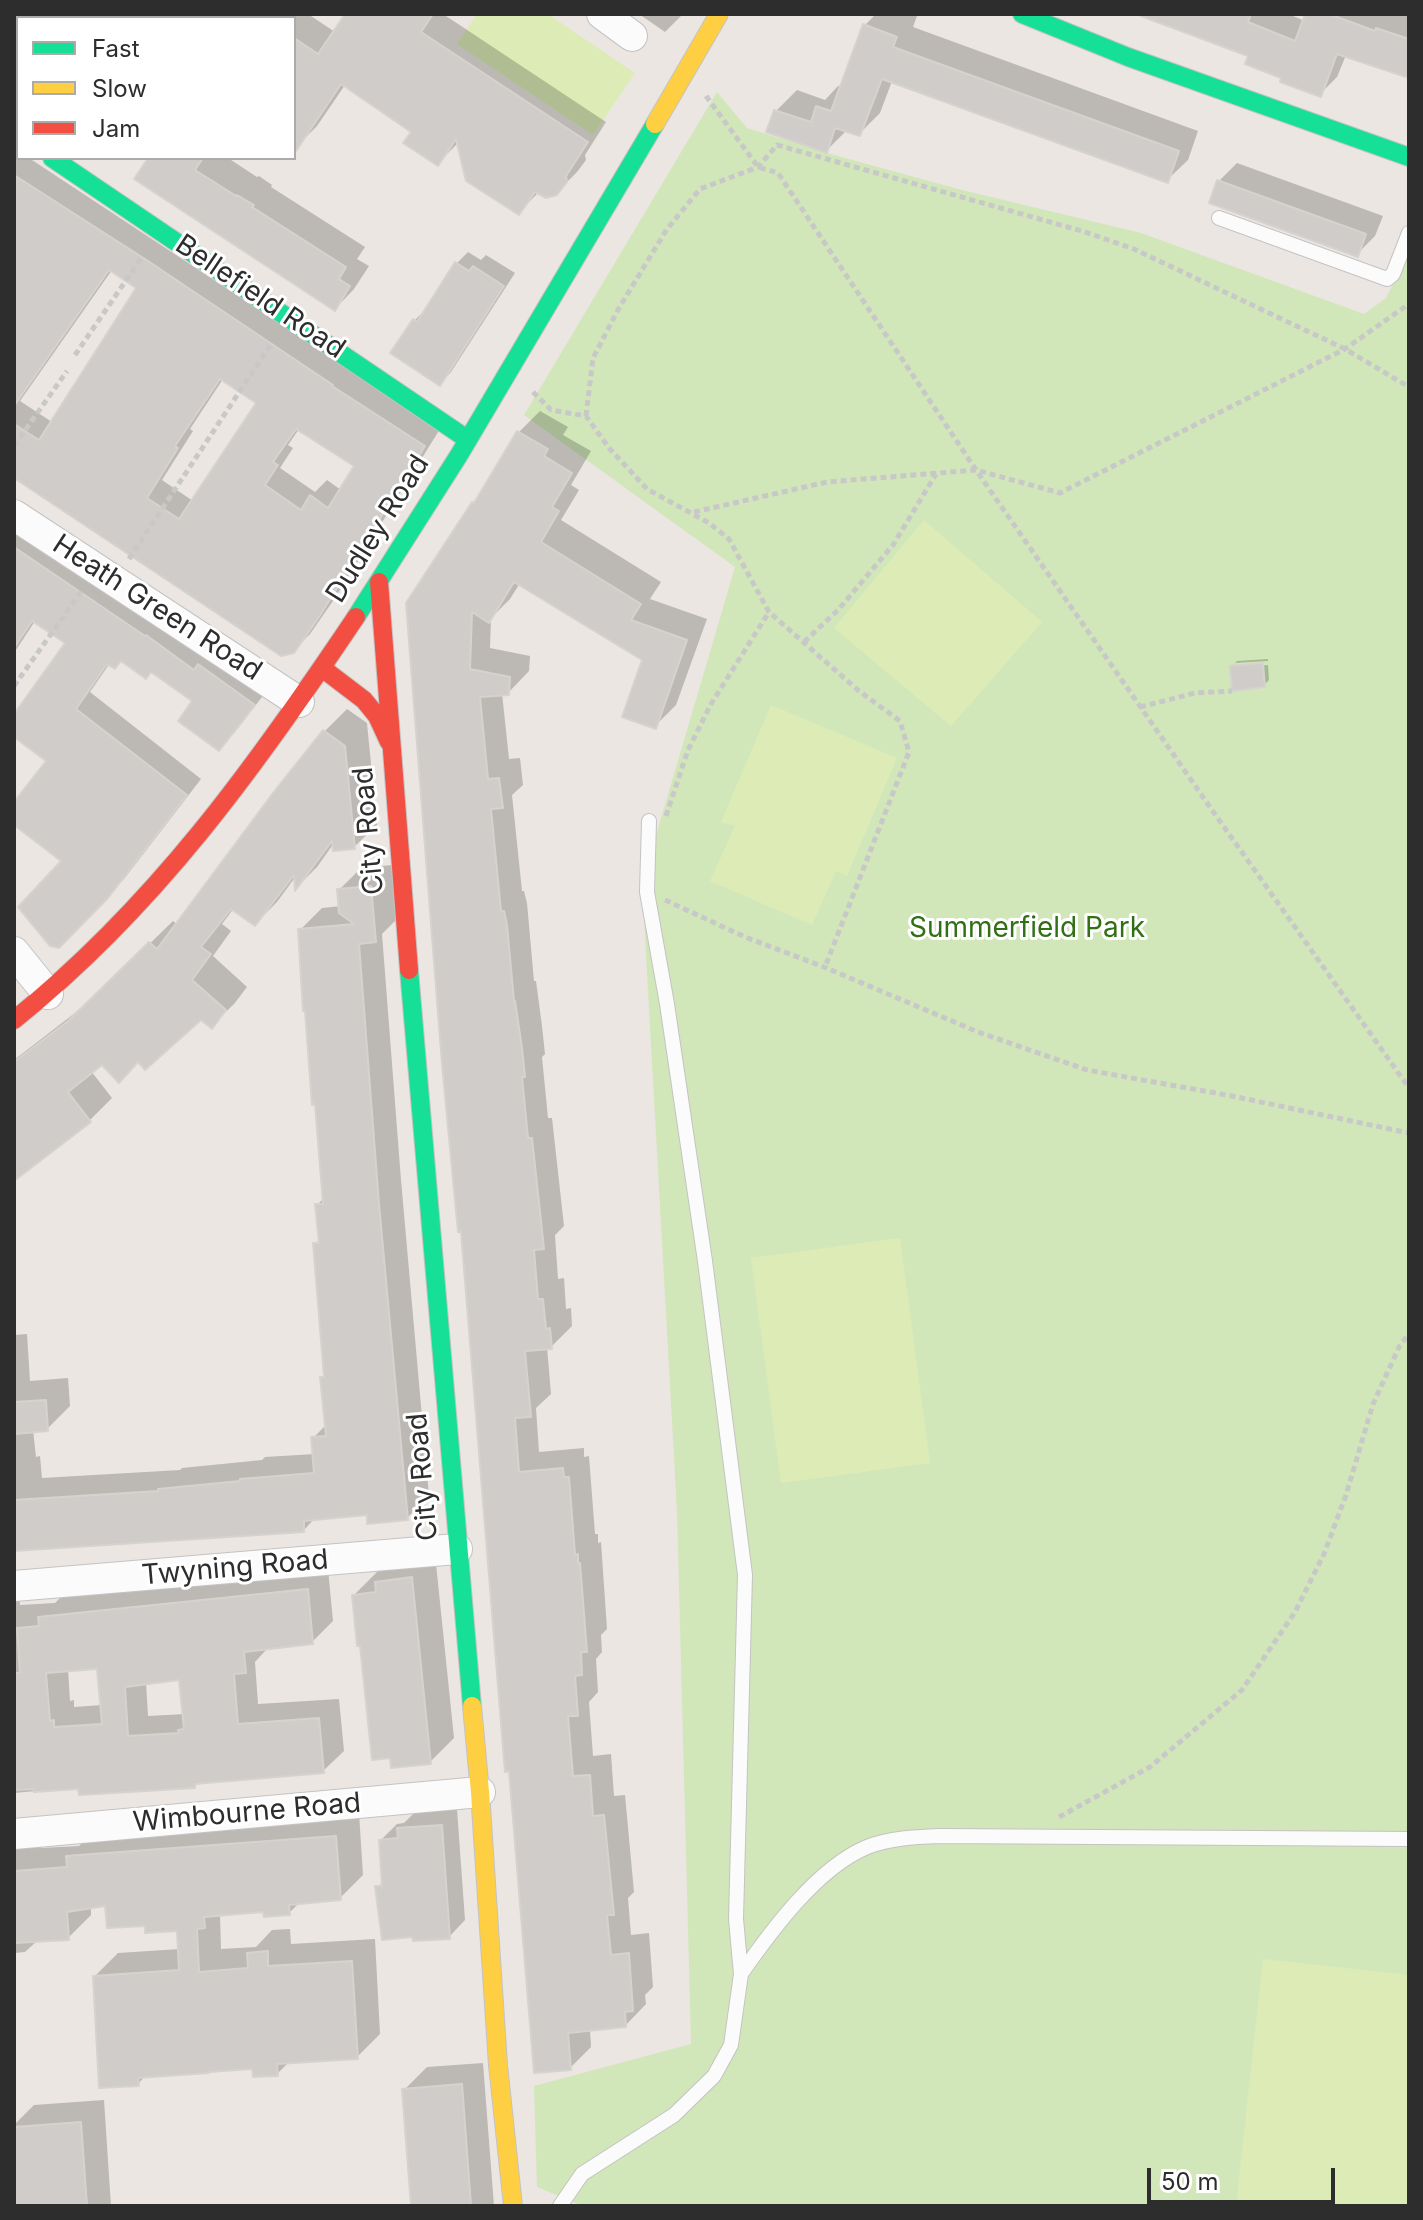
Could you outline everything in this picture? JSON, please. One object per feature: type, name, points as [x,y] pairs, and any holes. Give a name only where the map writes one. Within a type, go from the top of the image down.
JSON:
[{"type":"main road","name":"Dudley Road","points":[[14,1020],[48,994],[116,931],[175,865],[299,702],[379,582],[510,369],[719,14]]},
{"type":"main road","points":[[1022,14],[1128,57],[1409,157]]},
{"type":"main road","name":"Bellefield Road","points":[[55,160],[467,439]]},
{"type":"main road","name":"City Road","points":[[379,582],[457,1549],[480,1792],[498,2065],[520,2202]]},
{"type":"main road","name":"City Road","points":[[322,668],[364,700],[377,716],[390,743]]},
{"type":"street","points":[[602,14],[632,36]]},
{"type":"street","name":"Heath Green Road","points":[[14,515],[299,702]]},
{"type":"street","points":[[14,952],[48,994]]},
{"type":"street","name":"Twyning Road","points":[[14,1586],[457,1549]]},
{"type":"street","name":"Wimbourne Road","points":[[14,1834],[480,1792]]},
{"type":"lane","points":[[1219,218],[1387,279],[1393,274],[1409,233]]},
{"type":"lane","points":[[560,2206],[582,2174],[674,2115],[714,2076],[731,2045],[741,1974],[736,1919],[745,1575],[705,1261],[647,892],[656,821]]},
{"type":"lane","points":[[741,1974],[765,1940],[804,1895],[831,1870],[864,1848],[889,1840],[1023,1836],[1409,1839]]},
{"type":"path","points":[[687,71],[758,167],[778,173],[976,470],[1409,1088]]},
{"type":"path","points":[[824,967],[909,752],[900,721],[859,691],[769,612],[729,539],[709,523],[647,489],[609,448],[586,416],[593,358],[667,229],[700,189],[758,167],[777,145],[1082,231],[1134,249],[1345,349],[1409,387]]},
{"type":"path","points":[[75,355],[161,230]]},
{"type":"path","points":[[692,513],[827,482],[976,470],[1060,493],[1345,349],[1409,304]]},
{"type":"path","points":[[14,686],[106,574],[200,449],[289,317]]},
{"type":"path","points":[[510,369],[551,410],[586,416]]},
{"type":"path","points":[[14,446],[67,371]]},
{"type":"path","points":[[804,642],[838,610],[893,545],[936,474]]},
{"type":"path","points":[[656,821],[711,704],[769,612]]},
{"type":"path","points":[[1140,707],[1195,693],[1232,691]]},
{"type":"path","points":[[647,892],[745,937],[978,1032],[1087,1070],[1409,1133]]},
{"type":"path","points":[[1023,1836],[1150,1767],[1242,1690],[1295,1612],[1324,1554],[1346,1495],[1373,1404],[1400,1345],[1409,1334]]},
{"type":"green space","points":[[477,14],[548,14],[635,73],[593,135],[457,44]]},
{"type":"green space","name":"Summerfield Park","points":[[717,92],[747,128],[958,189],[1141,233],[1364,314],[1386,298],[1409,252],[1409,2206],[583,2206],[537,2187],[534,2086],[691,2044],[677,1511],[642,883],[735,567],[524,415]]},
{"type":"green space","points":[[924,520],[1042,622],[951,726],[834,628]]},
{"type":"green space","points":[[771,705],[897,758],[847,876],[836,871],[812,925],[710,881],[735,826],[721,822]]},
{"type":"green space","points":[[900,1238],[930,1463],[781,1483],[751,1258]]},
{"type":"green space","points":[[1263,1959],[1409,1975],[1409,2206],[1236,2206]]},
{"type":"building","points":[[345,14],[433,14],[421,32],[588,142],[557,195],[546,198],[535,192],[519,215],[466,181],[456,139],[438,166],[403,143],[411,132],[341,84],[296,151],[296,39],[318,54]]},
{"type":"building","points":[[1142,14],[1251,14],[1248,22],[1295,41],[1305,14],[1329,14],[1375,31],[1376,28],[1409,39],[1409,78],[1337,54],[1321,97],[1280,82],[1281,78],[1245,64],[1248,56]]},
{"type":"building","points":[[863,24],[897,37],[893,47],[1179,151],[1168,183],[882,79],[860,136],[835,128],[827,153],[766,132],[774,110],[811,122],[816,106],[831,111]]},
{"type":"building","points":[[147,160],[202,160],[195,170],[254,205],[252,207],[346,267],[339,279],[350,286],[335,311],[134,179]]},
{"type":"building","points":[[14,175],[425,446],[319,617],[294,653],[281,656],[14,478],[14,424],[39,440],[136,288],[109,270],[14,406]],"holes":[[[220,379],[256,403],[179,519],[147,498],[178,448],[175,446]],[[296,429],[354,466],[328,508],[310,495],[301,510],[265,485],[278,465],[273,462]]]},
{"type":"building","points":[[1217,180],[1366,234],[1358,257],[1209,203]]},
{"type":"building","points":[[455,262],[469,271],[473,266],[504,286],[440,386],[390,353],[413,319],[417,322]]},
{"type":"building","points":[[517,431],[548,449],[544,456],[572,473],[552,507],[559,511],[541,542],[641,604],[631,620],[687,640],[656,729],[622,717],[642,660],[514,582],[489,623],[472,612],[470,669],[510,677],[509,695],[480,697],[488,779],[499,778],[503,808],[491,809],[501,911],[504,911],[507,925],[522,1048],[528,1138],[532,1138],[544,1249],[534,1250],[538,1299],[543,1299],[552,1349],[525,1351],[531,1417],[515,1418],[519,1472],[563,1468],[564,1477],[569,1477],[587,1652],[581,1652],[582,1675],[575,1676],[578,1716],[568,1716],[573,1776],[590,1775],[593,1816],[604,1815],[614,1915],[607,1915],[611,1955],[629,1953],[633,2011],[625,2012],[626,2027],[568,2033],[571,2070],[534,2073],[509,1771],[505,1772],[461,1232],[458,1232],[442,1064],[406,603],[474,503]]},
{"type":"building","points":[[14,547],[194,670],[198,664],[255,705],[219,751],[178,721],[192,701],[151,672],[146,679],[121,661],[115,669],[107,664],[76,709],[187,795],[108,898],[59,948],[50,946],[18,907],[61,861],[14,825],[14,802],[46,761],[14,737],[14,714],[65,643],[32,621],[14,648]]},
{"type":"building","points":[[1263,663],[1265,687],[1232,691],[1230,666]]},
{"type":"building","points":[[323,730],[345,746],[355,849],[333,851],[332,841],[295,891],[294,875],[255,926],[231,909],[201,947],[211,954],[192,980],[226,1010],[212,1029],[201,1020],[145,1070],[138,1062],[119,1083],[102,1065],[68,1092],[91,1122],[14,1181],[14,1062],[68,1021],[149,942],[157,949]]},
{"type":"building","points":[[371,886],[376,942],[359,944],[408,1520],[367,1524],[367,1515],[304,1521],[304,1532],[14,1551],[14,1500],[158,1491],[240,1479],[314,1473],[311,1437],[326,1436],[313,1243],[319,1243],[315,1204],[323,1204],[303,1011],[298,929],[354,924],[339,913],[337,889]]},
{"type":"building","points":[[46,1400],[48,1431],[14,1434],[14,1402]]},
{"type":"building","points":[[412,1577],[431,1764],[391,1768],[390,1758],[372,1760],[352,1595],[376,1592],[375,1582]]},
{"type":"building","points":[[308,1589],[313,1644],[244,1652],[246,1673],[234,1674],[238,1724],[319,1718],[324,1773],[195,1784],[195,1788],[79,1795],[78,1789],[14,1790],[14,1673],[20,1673],[17,1628],[39,1626],[38,1617]],"holes":[[[97,1669],[102,1724],[54,1727],[54,1720],[50,1721],[46,1673]],[[179,1680],[184,1729],[178,1730],[179,1733],[128,1736],[125,1687]]]},
{"type":"building","points":[[442,1825],[450,1939],[413,1941],[412,1937],[382,1940],[375,1886],[382,1886],[379,1840],[398,1838],[397,1828]]},
{"type":"building","points":[[336,1836],[341,1900],[289,1905],[290,1915],[264,1917],[263,1912],[204,1917],[205,1928],[197,1929],[199,1972],[248,1968],[247,1953],[268,1951],[268,1966],[352,1961],[358,2059],[277,2064],[278,2076],[253,2077],[252,2069],[138,2078],[139,2086],[99,2088],[93,1976],[179,1970],[177,1931],[145,1933],[145,1926],[107,1928],[105,1906],[67,1912],[69,1940],[14,1943],[14,1871],[67,1867],[66,1856]]},
{"type":"building","points":[[462,2084],[471,2206],[411,2206],[402,2089]]},
{"type":"building","points":[[81,2122],[87,2206],[15,2206],[14,2127]]},
{"type":"traffic: fast","points":[[1022,14],[1128,57],[1409,157]]},
{"type":"traffic: fast","points":[[356,617],[459,455],[655,124]]},
{"type":"traffic: fast","points":[[55,160],[467,439]]},
{"type":"traffic: fast","points":[[409,970],[472,1706]]},
{"type":"traffic: slow","points":[[655,124],[719,14]]},
{"type":"traffic: slow","points":[[472,1706],[498,2065],[513,2206]]},
{"type":"traffic: jam","points":[[379,582],[409,970]]},
{"type":"traffic: jam","points":[[14,1020],[65,976],[158,882],[241,780],[356,617]]},
{"type":"traffic: jam","points":[[322,668],[364,700],[377,716],[389,742]]}]
